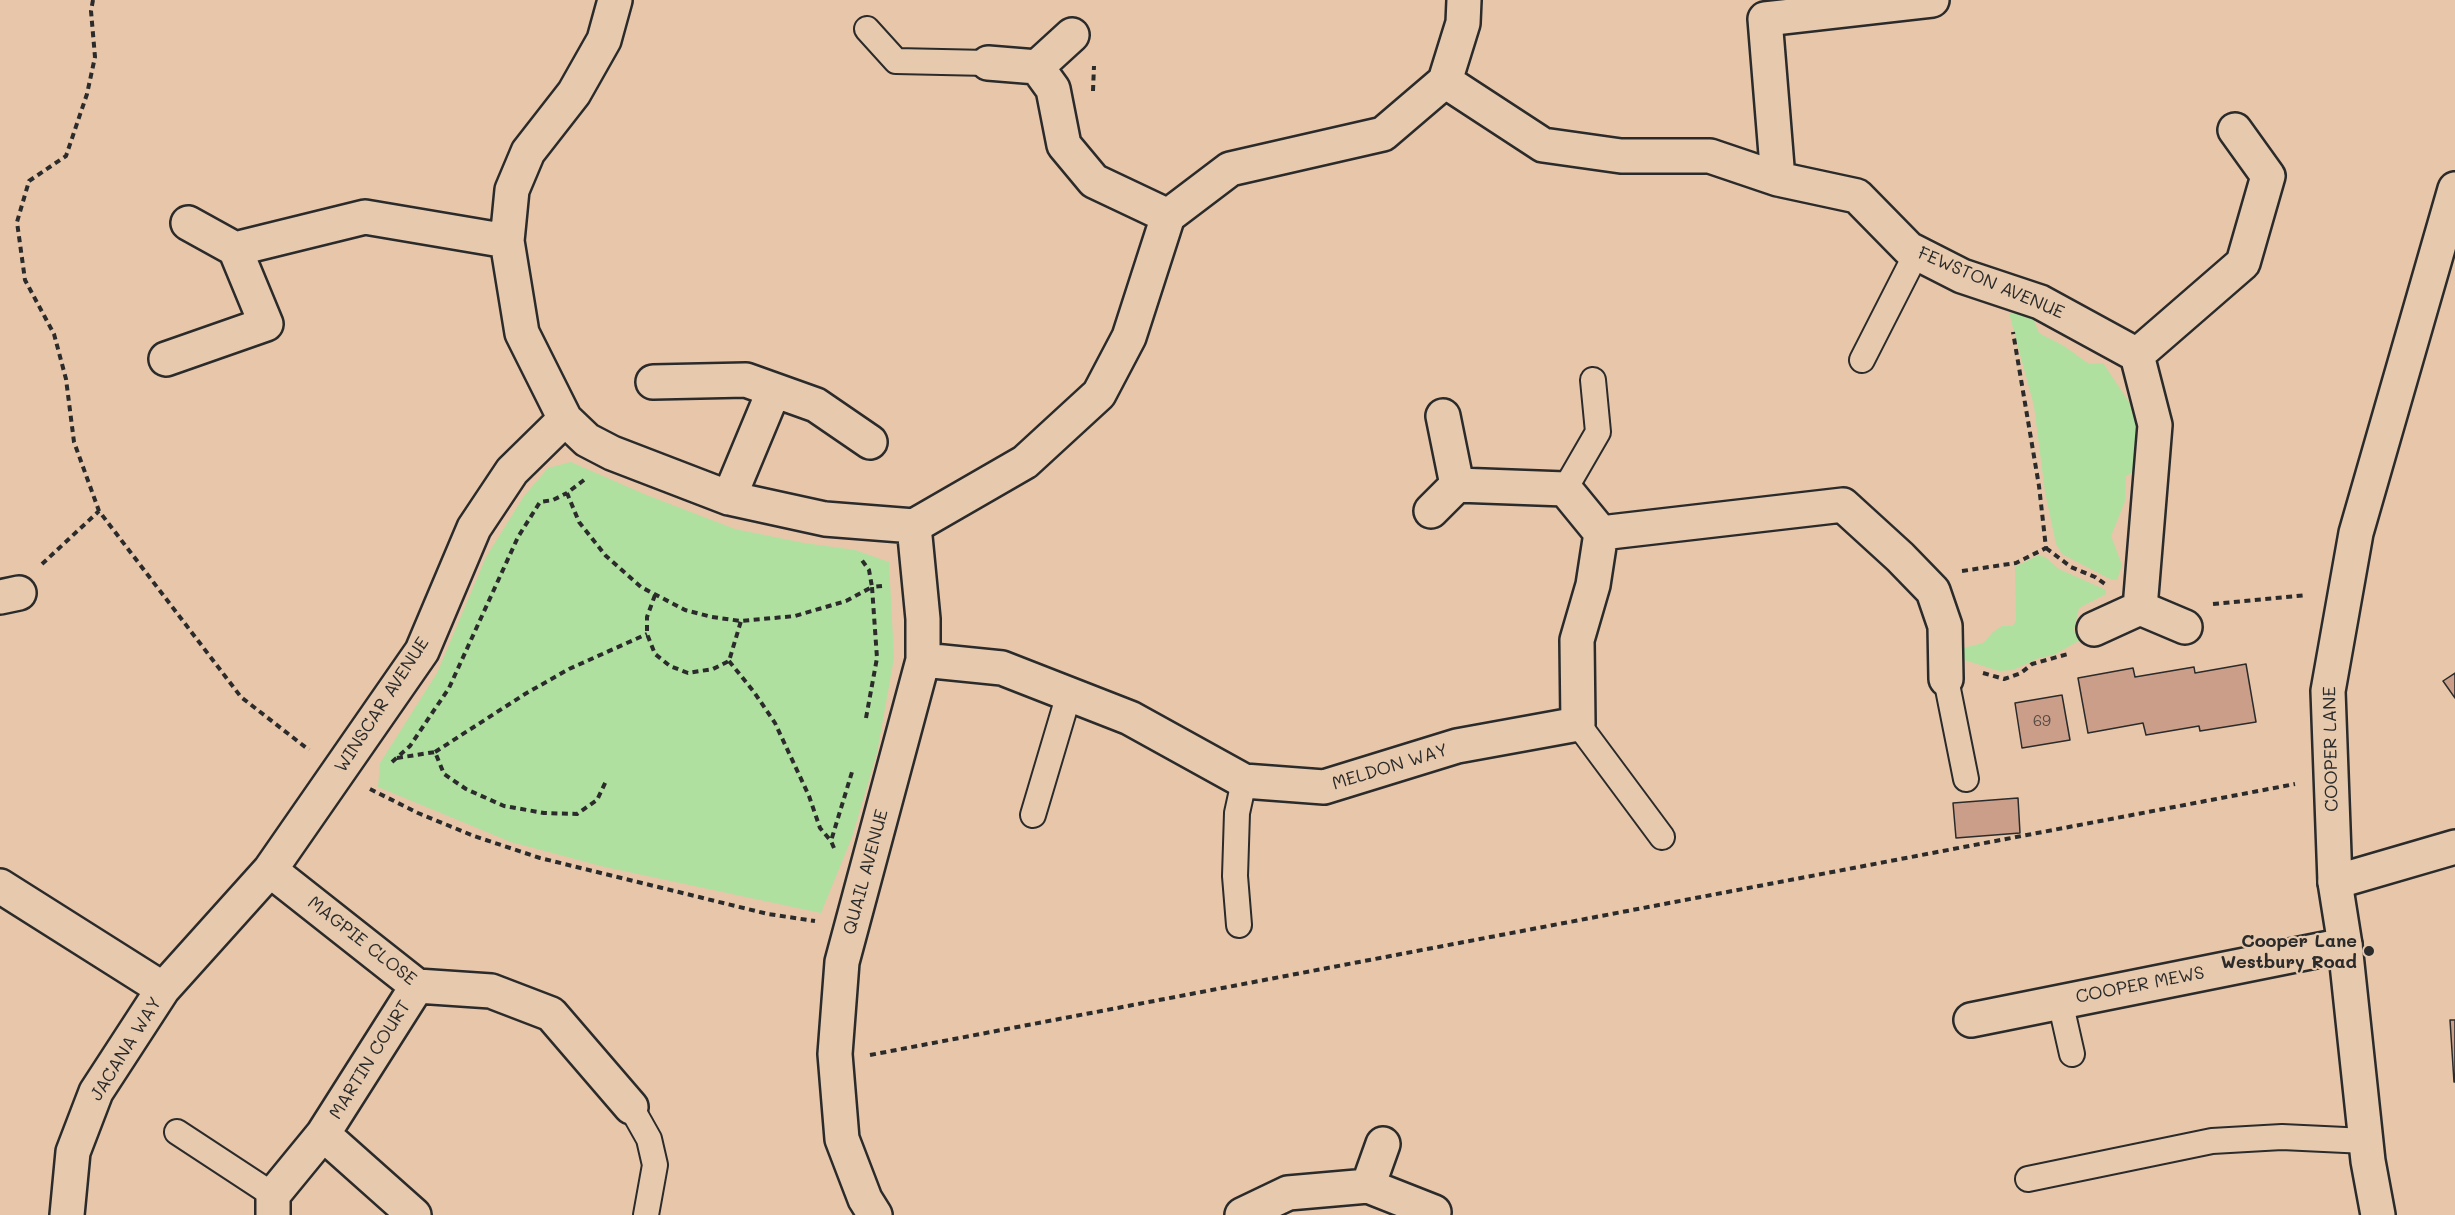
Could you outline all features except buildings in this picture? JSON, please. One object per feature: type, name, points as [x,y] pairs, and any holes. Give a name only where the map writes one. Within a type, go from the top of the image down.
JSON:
[{"type":"street","points":[[615,0],[604,40],[573,93],[528,152],[512,190],[507,241],[522,333],[565,419],[587,440],[612,453],[729,498],[825,519],[914,526],[1026,462],[1099,394],[1129,337],[1168,216],[1230,169],[1383,134],[1445,81],[1463,23],[1464,0]]},
{"type":"street","points":[[1778,179],[1765,19],[1932,0]]},
{"type":"street","points":[[988,63],[1037,67],[1072,35]]},
{"type":"street","points":[[1037,67],[1053,89],[1064,145],[1094,181],[1168,216]]},
{"type":"street","name":"FEWSTON AVENUE","points":[[1445,81],[1543,145],[1621,156],[1710,156],[1778,179],[1857,196],[1909,249],[1962,276],[2040,302],[2137,355]]},
{"type":"street","points":[[2140,608],[2155,425],[2137,355],[2243,262],[2268,176],[2235,130]]},
{"type":"street","name":"COOPER LANE","points":[[2378,1215],[2366,1141],[2345,945],[2335,882],[2328,691],[2356,533],[2455,189]]},
{"type":"street","points":[[235,249],[364,217],[507,241]]},
{"type":"street","points":[[165,359],[266,324],[235,249],[188,223]]},
{"type":"street","points":[[653,382],[746,380],[816,405],[870,442]]},
{"type":"street","points":[[729,498],[774,390]]},
{"type":"street","points":[[1443,416],[1457,485]]},
{"type":"street","name":"WINSCAR AVENUE","points":[[163,989],[270,870],[422,651],[474,528],[512,471],[565,419]]},
{"type":"street","points":[[1431,511],[1457,485],[1565,489],[1601,533],[1593,585],[1577,640],[1578,724]]},
{"type":"street","points":[[1601,533],[1843,505],[1932,591],[1945,626],[1945,671]]},
{"type":"street","name":"QUAIL AVENUE","points":[[875,1215],[866,1199],[842,1139],[835,1062],[842,962],[923,660],[923,619],[914,526]]},
{"type":"street","points":[[2094,629],[2140,608],[2185,627]]},
{"type":"street","name":"MELDON WAY","points":[[923,660],[1002,668],[1130,718],[1244,781],[1324,787],[1457,746],[1578,724]]},
{"type":"street","points":[[2335,882],[2455,847]]},
{"type":"street","name":"MAGPIE CLOSE","points":[[270,870],[417,986],[491,991],[551,1014],[631,1107]]},
{"type":"street","points":[[2,892],[163,989]]},
{"type":"street","name":"COOPER MEWS","points":[[1971,1020],[2345,945]]},
{"type":"street","name":"MARTIN COURT","points":[[273,1205],[323,1134],[417,986]]},
{"type":"street","name":"JACANA WAY","points":[[67,1215],[73,1152],[96,1092],[163,989]]},
{"type":"street","name":"MARTIN COURT","points":[[323,1134],[414,1215]]},
{"type":"street","points":[[1368,1186],[1383,1144]]},
{"type":"street","points":[[1242,1215],[1288,1193],[1368,1186],[1434,1212]]},
{"type":"lane","points":[[867,29],[896,61],[988,63]]},
{"type":"lane","points":[[1862,360],[1917,252]]},
{"type":"lane","points":[[1565,489],[1598,432],[1593,380]]},
{"type":"lane","points":[[1945,671],[1966,779]]},
{"type":"lane","points":[[1033,815],[1069,694]]},
{"type":"lane","points":[[1578,724],[1662,837]]},
{"type":"lane","points":[[1239,925],[1234,876],[1237,813],[1244,781]]},
{"type":"lane","points":[[2060,1001],[2072,1054]]},
{"type":"lane","points":[[631,1107],[649,1139],[654,1165],[646,1215]]},
{"type":"lane","points":[[177,1132],[273,1205]]},
{"type":"lane","points":[[2028,1179],[2212,1141],[2282,1137],[2366,1141]]},
{"type":"path","points":[[93,0],[91,11],[95,57],[87,94],[66,156],[29,181],[17,222],[25,280],[54,334],[66,379],[74,442],[99,511],[242,697],[338,773]]},
{"type":"path","points":[[2005,290],[2026,401],[2046,548],[2071,567],[2095,577],[2140,608]]},
{"type":"path","points":[[386,768],[410,746],[449,688],[518,537],[540,502],[554,500],[567,493],[575,484],[600,472],[612,453]]},
{"type":"path","points":[[567,493],[579,522],[606,555],[641,587],[685,610],[741,621],[795,616],[846,601],[872,587]]},
{"type":"path","points":[[10,595],[99,511]]},
{"type":"path","points":[[841,520],[868,570],[872,587],[877,658],[866,721]]},
{"type":"path","points":[[1920,578],[2016,563],[2046,548]]},
{"type":"path","points":[[2185,627],[2209,604],[2346,591]]},
{"type":"path","points":[[655,595],[647,617],[647,634],[654,654],[670,666],[688,673],[713,669],[729,661],[741,621]]},
{"type":"path","points":[[1945,671],[2004,679],[2021,673],[2032,664],[2063,657],[2081,647],[2094,629]]},
{"type":"path","points":[[396,759],[435,752],[525,693],[579,664],[647,634]]},
{"type":"path","points":[[729,661],[775,723],[805,787],[820,828],[831,841],[834,850]]},
{"type":"path","points":[[435,752],[444,774],[466,789],[504,806],[544,813],[577,814],[597,800],[607,779]]},
{"type":"path","points":[[831,841],[855,762]]},
{"type":"path","points":[[835,1062],[2331,777]]},
{"type":"path","points":[[373,779],[369,789],[418,813],[474,836],[540,858],[768,914],[825,923]]},
{"type":"green space","points":[[2009,313],[2031,313],[2039,333],[2064,346],[2089,364],[2103,363],[2129,402],[2136,425],[2142,467],[2126,476],[2125,501],[2111,536],[2122,565],[2117,580],[2110,579],[2062,554],[2056,544],[2045,492],[2034,406]]},
{"type":"green space","points":[[571,462],[644,494],[735,529],[804,543],[855,550],[889,562],[894,658],[877,753],[852,837],[821,913],[605,867],[511,842],[378,787],[380,763],[437,673],[486,557],[524,496],[548,468]]},
{"type":"green space","points":[[2038,555],[2045,557],[2059,569],[2106,590],[2106,594],[2079,608],[2074,630],[2080,640],[2054,655],[2039,658],[2013,670],[1999,671],[1961,659],[1959,649],[1983,643],[2002,626],[2013,626],[2016,620],[2015,567]]},
{"type":"place","name":"Cooper Lane Westbury Road","points":[[2369,951]]}]
